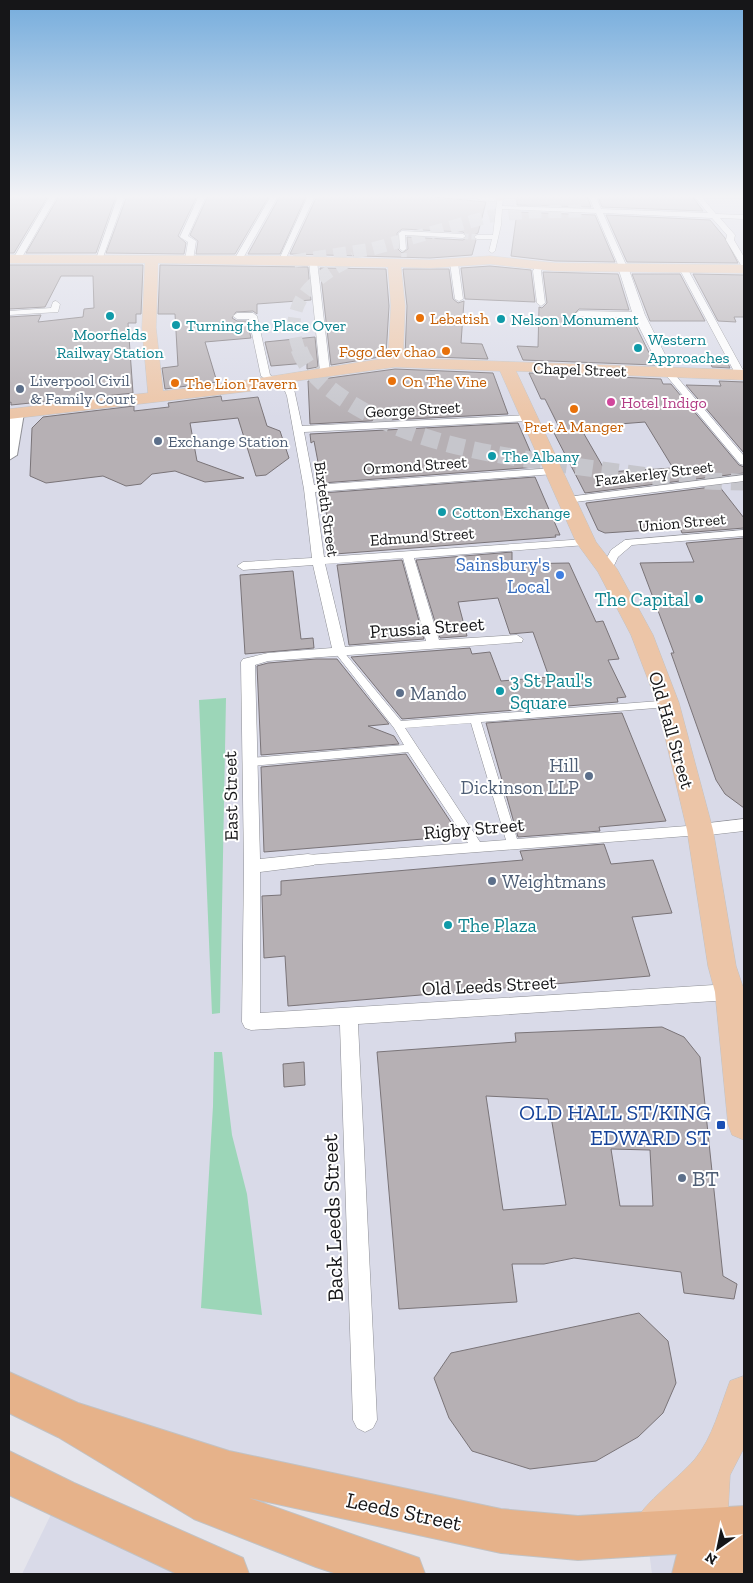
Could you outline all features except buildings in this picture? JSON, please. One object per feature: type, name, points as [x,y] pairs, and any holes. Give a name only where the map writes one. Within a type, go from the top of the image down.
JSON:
[{"type":"highway","name":"Leeds Street","points":[[9,1392],[73,1422],[209,1504],[316,1545],[403,1574]]},
{"type":"highway","name":"Leeds Street","points":[[73,1422],[229,1472],[501,1531],[578,1538],[647,1536],[725,1530]]},
{"type":"highway","points":[[9,1472],[58,1498],[226,1574]]},
{"type":"highway","points":[[725,1530],[727,1570]]},
{"type":"main road","points":[[152,270],[149,328],[156,396]]},
{"type":"main road","points":[[395,362],[400,270]]},
{"type":"main road","name":"Chapel Street","points":[[13,414],[252,386],[272,380],[395,362],[743,375]]},
{"type":"main road","name":"Old Hall Street","points":[[506,366],[586,542],[597,559],[607,569],[642,635],[668,703],[700,830],[722,966],[730,992],[744,1124]]},
{"type":"main road","points":[[9,455],[13,414]]},
{"type":"main road","points":[[647,1536],[710,1472],[738,1419],[744,1395]]},
{"type":"main road","points":[[710,1472],[725,1530]]},
{"type":"street","points":[[314,270],[325,372]]},
{"type":"street","points":[[455,270],[459,299]]},
{"type":"street","points":[[537,270],[541,302]]},
{"type":"street","points":[[623,270],[639,315],[668,372],[744,462]]},
{"type":"street","points":[[684,270],[743,375]]},
{"type":"street","points":[[9,313],[55,310],[56,304]]},
{"type":"street","points":[[579,314],[639,315]]},
{"type":"street","points":[[237,316],[253,316],[255,318],[266,376],[272,380]]},
{"type":"street","name":"Bixteth Street","points":[[272,380],[290,389],[309,489],[319,567],[340,653]]},
{"type":"street","name":"George Street","points":[[298,429],[529,418]]},
{"type":"street","name":"Ormond Street","points":[[309,489],[554,471]]},
{"type":"street","name":"Fazakerley Street","points":[[567,500],[744,478]]},
{"type":"street","name":"Union Street","points":[[607,569],[609,559],[618,549],[629,542],[744,533]]},
{"type":"street","name":"Edmund Street","points":[[243,566],[407,553],[586,542]]},
{"type":"street","points":[[407,553],[434,646]]},
{"type":"street","name":"Prussia Street","points":[[340,653],[517,639]]},
{"type":"street","points":[[340,653],[398,725],[411,748],[478,848]]},
{"type":"street","name":"East Street","points":[[251,1022],[252,866],[248,662],[268,656],[340,653]]},
{"type":"street","points":[[398,725],[668,703]]},
{"type":"street","points":[[475,719],[513,844]]},
{"type":"street","points":[[250,762],[411,748]]},
{"type":"street","points":[[700,830],[744,825]]},
{"type":"street","name":"Rigby Street","points":[[252,866],[700,830]]},
{"type":"street","name":"Old Leeds Street","points":[[251,1022],[730,992]]},
{"type":"street","name":"Back Leeds Street","points":[[348,1015],[365,1420]]},
{"type":"shaded area","points":[[9,270],[744,270],[744,1574],[652,1574],[647,1536],[578,1538],[73,1422],[9,1392]]},
{"type":"shaded area","points":[[59,1498],[226,1574],[22,1574]]},
{"type":"green space","points":[[226,698],[220,1013],[212,1014],[199,700]]},
{"type":"green space","points":[[214,1052],[222,1052],[232,1135],[247,1194],[262,1315],[201,1308],[213,1106]]},
{"type":"tunnel","points":[[299,350],[295,333],[295,318],[298,305],[305,293],[332,270]]},
{"type":"tunnel","points":[[299,349],[312,372],[325,385],[347,401],[373,416],[428,438],[485,452],[638,475],[744,482]]},
{"type":"place","name":"Moorfields Railway Station","points":[[110,316]]},
{"type":"place","name":"Lebatish","points":[[420,318]]},
{"type":"place","name":"Nelson Monument","points":[[501,319]]},
{"type":"place","name":"Turning the Place Over","points":[[176,325]]},
{"type":"place","name":"Western Approaches","points":[[638,348]]},
{"type":"place","name":"Fogo dev chao","points":[[446,351]]},
{"type":"place","name":"On The Vine","points":[[392,381]]},
{"type":"place","name":"The Lion Tavern","points":[[175,383]]},
{"type":"place","name":"Liverpool Civil & Family Court","points":[[20,389]]},
{"type":"place","name":"Hotel Indigo","points":[[611,402]]},
{"type":"place","name":"Pret A Manger","points":[[574,409]]},
{"type":"place","name":"Exchange Station","points":[[158,441]]},
{"type":"place","name":"The Albany","points":[[492,456]]},
{"type":"place","name":"Cotton Exchange","points":[[442,512]]},
{"type":"place","name":"Sainsbury's Local","points":[[560,575]]},
{"type":"place","name":"The Capital","points":[[699,599]]},
{"type":"place","name":"3 St Paul's Square","points":[[500,691]]},
{"type":"place","name":"Mando","points":[[400,693]]},
{"type":"place","name":"Hill Dickinson LLP","points":[[589,776]]},
{"type":"place","name":"Weightmans","points":[[492,881]]},
{"type":"place","name":"The Plaza","points":[[448,925]]},
{"type":"place","name":"OLD HALL ST/KING EDWARD ST","points":[[721,1125]]},
{"type":"place","name":"BT","points":[[682,1178]]}]
